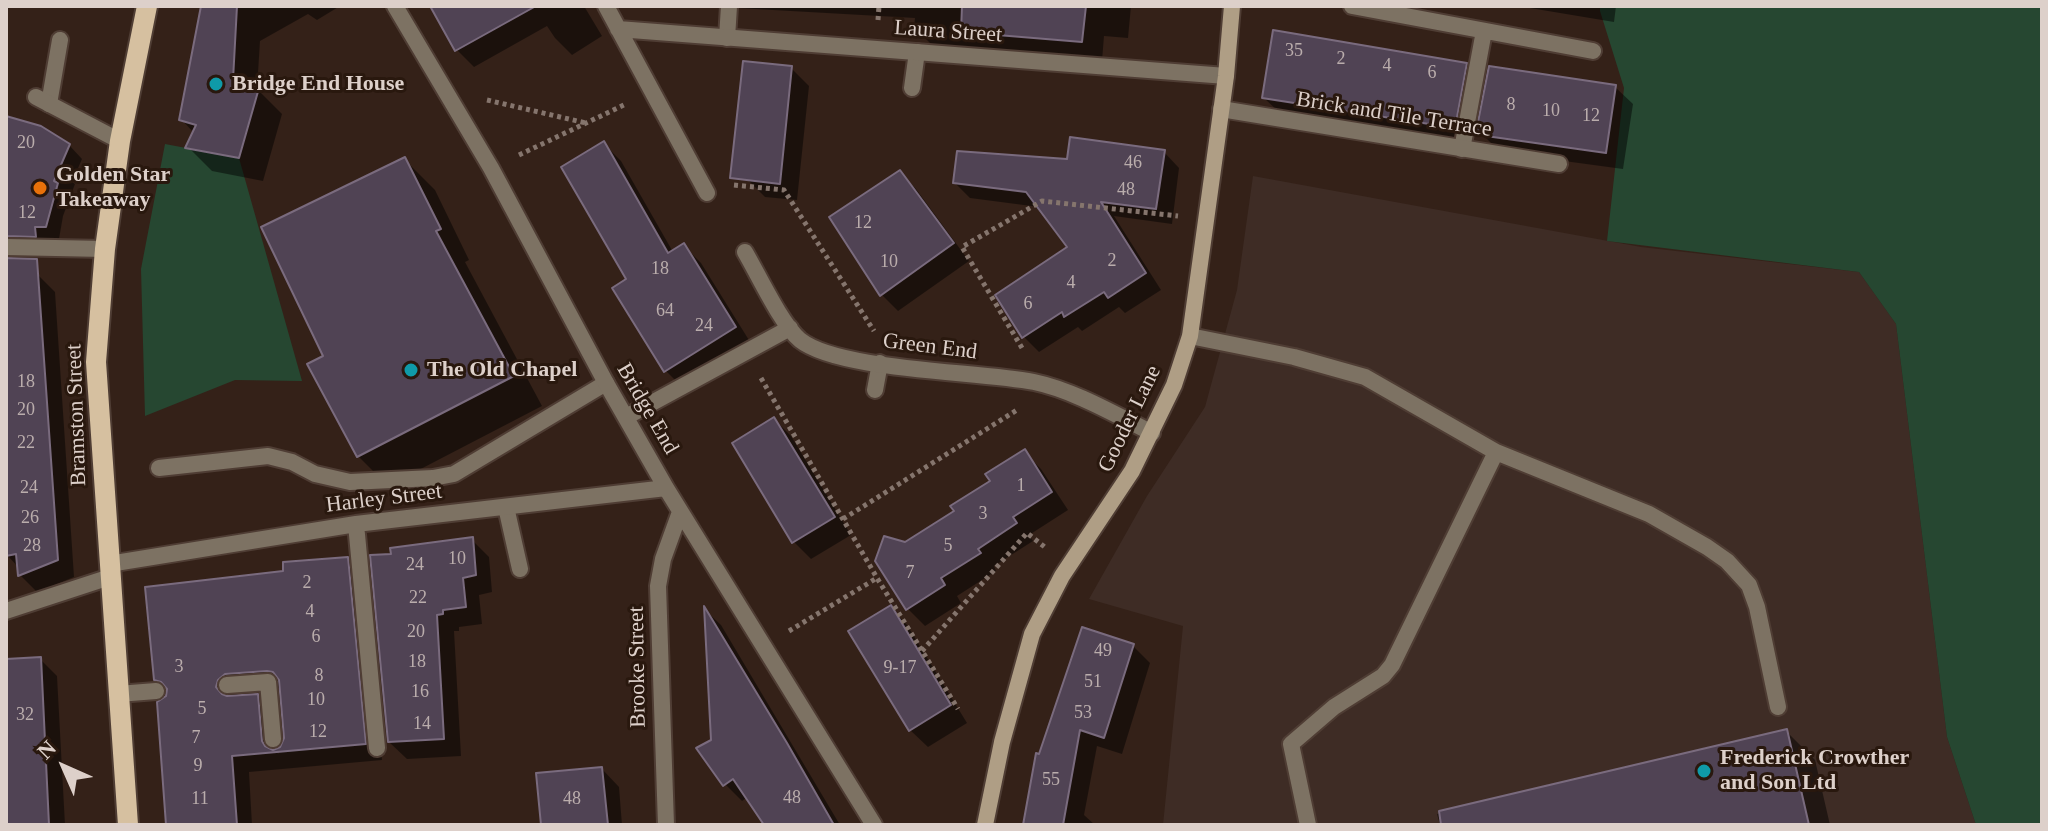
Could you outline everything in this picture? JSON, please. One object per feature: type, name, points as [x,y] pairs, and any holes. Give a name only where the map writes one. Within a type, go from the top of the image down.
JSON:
[{"type":"main road","name":"Bramston Street","points":[[128,825],[96,362],[105,249],[120,141],[147,6]]},
{"type":"street","name":"Bridge End","points":[[395,6],[491,168],[606,383],[680,512],[874,825]]},
{"type":"street","points":[[606,6],[704,187]]},
{"type":"street","points":[[727,38],[729,6]]},
{"type":"street","name":"Gooder Lane","points":[[985,825],[1002,742],[1032,634],[1062,576],[1132,471],[1174,385],[1190,336],[1226,76],[1232,6]]},
{"type":"street","points":[[1352,6],[1420,12],[1484,31],[1593,51]]},
{"type":"street","name":"Laura Street","points":[[618,29],[1226,76]]},
{"type":"street","points":[[1462,149],[1484,31]]},
{"type":"street","points":[[60,40],[42,101],[120,141]]},
{"type":"street","points":[[912,88],[917,52]]},
{"type":"street","name":"Brick and Tile Terrace","points":[[1221,109],[1559,164]]},
{"type":"street","points":[[6,247],[105,249]]},
{"type":"street","name":"Green End","points":[[745,252],[790,328],[801,340],[824,353],[1037,382],[1087,401],[1152,433]]},
{"type":"street","points":[[626,417],[790,328]]},
{"type":"street","points":[[1190,336],[1294,357],[1365,377],[1496,452],[1649,514],[1707,547],[1727,561],[1749,585],[1757,607],[1778,707]]},
{"type":"street","points":[[875,390],[888,364]]},
{"type":"street","points":[[159,468],[268,456],[292,462],[315,474],[350,482],[444,476],[454,474],[606,383]]},
{"type":"street","points":[[1308,825],[1291,744],[1334,707],[1383,676],[1392,665],[1496,452]]},
{"type":"street","name":"Harley Street","points":[[6,611],[110,571],[356,524],[666,488]]},
{"type":"street","points":[[506,507],[520,569]]},
{"type":"street","name":"Brooke Street","points":[[666,825],[658,586],[663,559],[680,512]]},
{"type":"street","points":[[356,524],[377,748]]},
{"type":"street","points":[[227,685],[268,682],[273,739]]},
{"type":"street","points":[[118,694],[156,691]]},
{"type":"path","points":[[519,155],[652,92]]},
{"type":"path","points":[[474,97],[586,123]]},
{"type":"path","points":[[704,187],[784,190],[888,364]]},
{"type":"path","points":[[843,519],[1048,387],[962,247],[1042,201],[1207,219]]},
{"type":"path","points":[[747,353],[877,578],[958,709]]},
{"type":"path","points":[[922,651],[1027,533],[1037,541]]},
{"type":"path","points":[[790,630],[877,578]]},
{"type":"shaded area","points":[[1253,176],[1641,247],[1859,272],[1896,324],[1947,737],[1976,825],[1163,825],[1183,626],[1089,599],[1147,496],[1205,407],[1237,290]]},
{"type":"green space","points":[[1600,6],[2042,6],[2042,825],[1976,825],[1947,737],[1896,324],[1859,272],[1607,241],[1624,88]]},
{"type":"green space","points":[[165,144],[239,158],[302,381],[235,380],[145,416],[141,269]]},
{"type":"building","name":"Bridge End House","points":[[201,6],[237,6],[233,80],[259,88],[239,158],[185,148],[196,125],[179,120]]},
{"type":"building","points":[[430,6],[536,6],[455,51]]},
{"type":"building","points":[[962,6],[1086,6],[1082,42],[961,32]]},
{"type":"building","points":[[1273,30],[1467,63],[1455,128],[1262,98]]},
{"type":"building","points":[[743,61],[792,66],[780,184],[730,178]]},
{"type":"building","points":[[1489,66],[1616,85],[1606,153],[1476,132]]},
{"type":"building","points":[[6,116],[41,126],[70,144],[54,181],[58,183],[46,227],[35,227],[36,237],[6,236]]},
{"type":"building","points":[[1070,137],[1165,150],[1156,209],[1101,202],[1146,273],[1108,298],[1104,292],[1064,317],[1062,312],[1022,338],[995,295],[1067,247],[1026,192],[953,183],[957,151],[1067,159]]},
{"type":"building","points":[[604,141],[668,253],[684,243],[736,327],[664,372],[612,288],[626,279],[561,167]]},
{"type":"building","points":[[405,157],[441,229],[436,231],[514,376],[357,457],[307,364],[323,356],[261,227]]},
{"type":"building","points":[[900,170],[954,243],[880,296],[829,217]]},
{"type":"building","points":[[6,258],[37,259],[58,560],[18,576],[16,554],[6,556]]},
{"type":"building","points":[[774,417],[835,517],[792,543],[732,443]]},
{"type":"building","points":[[1025,449],[1052,492],[1013,517],[1017,523],[978,549],[981,553],[941,578],[945,585],[906,610],[875,561],[884,536],[905,542],[954,511],[950,506],[990,481],[985,474]]},
{"type":"building","points":[[473,537],[476,575],[463,578],[466,607],[443,610],[443,614],[437,615],[444,739],[388,742],[370,555],[391,554],[390,548]]},
{"type":"building","points":[[348,557],[366,744],[232,756],[237,825],[166,825],[157,702],[166,696],[167,689],[154,680],[145,587],[283,571],[283,562]],"holes":[[[273,672],[279,680],[284,738],[280,747],[273,750],[262,741],[258,694],[227,696],[216,687],[225,674]]]},
{"type":"building","points":[[891,605],[951,705],[909,731],[848,631]]},
{"type":"building","points":[[704,606],[834,825],[764,825],[733,779],[723,786],[696,748],[711,740]]},
{"type":"building","points":[[1082,627],[1134,644],[1104,738],[1080,730],[1063,825],[1023,825],[1036,753],[1039,754]]},
{"type":"building","points":[[41,657],[49,825],[6,825],[6,659]]},
{"type":"building","name":"Frederick Crowther and Son Ltd","points":[[1787,729],[1809,825],[1441,825],[1439,811]]},
{"type":"building","points":[[602,767],[608,825],[541,825],[536,773]]},
{"type":"place","name":"Bridge End House","points":[[216,84]]},
{"type":"place","name":"Golden Star Takeaway","points":[[40,188]]},
{"type":"place","name":"The Old Chapel","points":[[411,370]]},
{"type":"place","name":"Frederick Crowther and Son Ltd","points":[[1704,771]]}]
